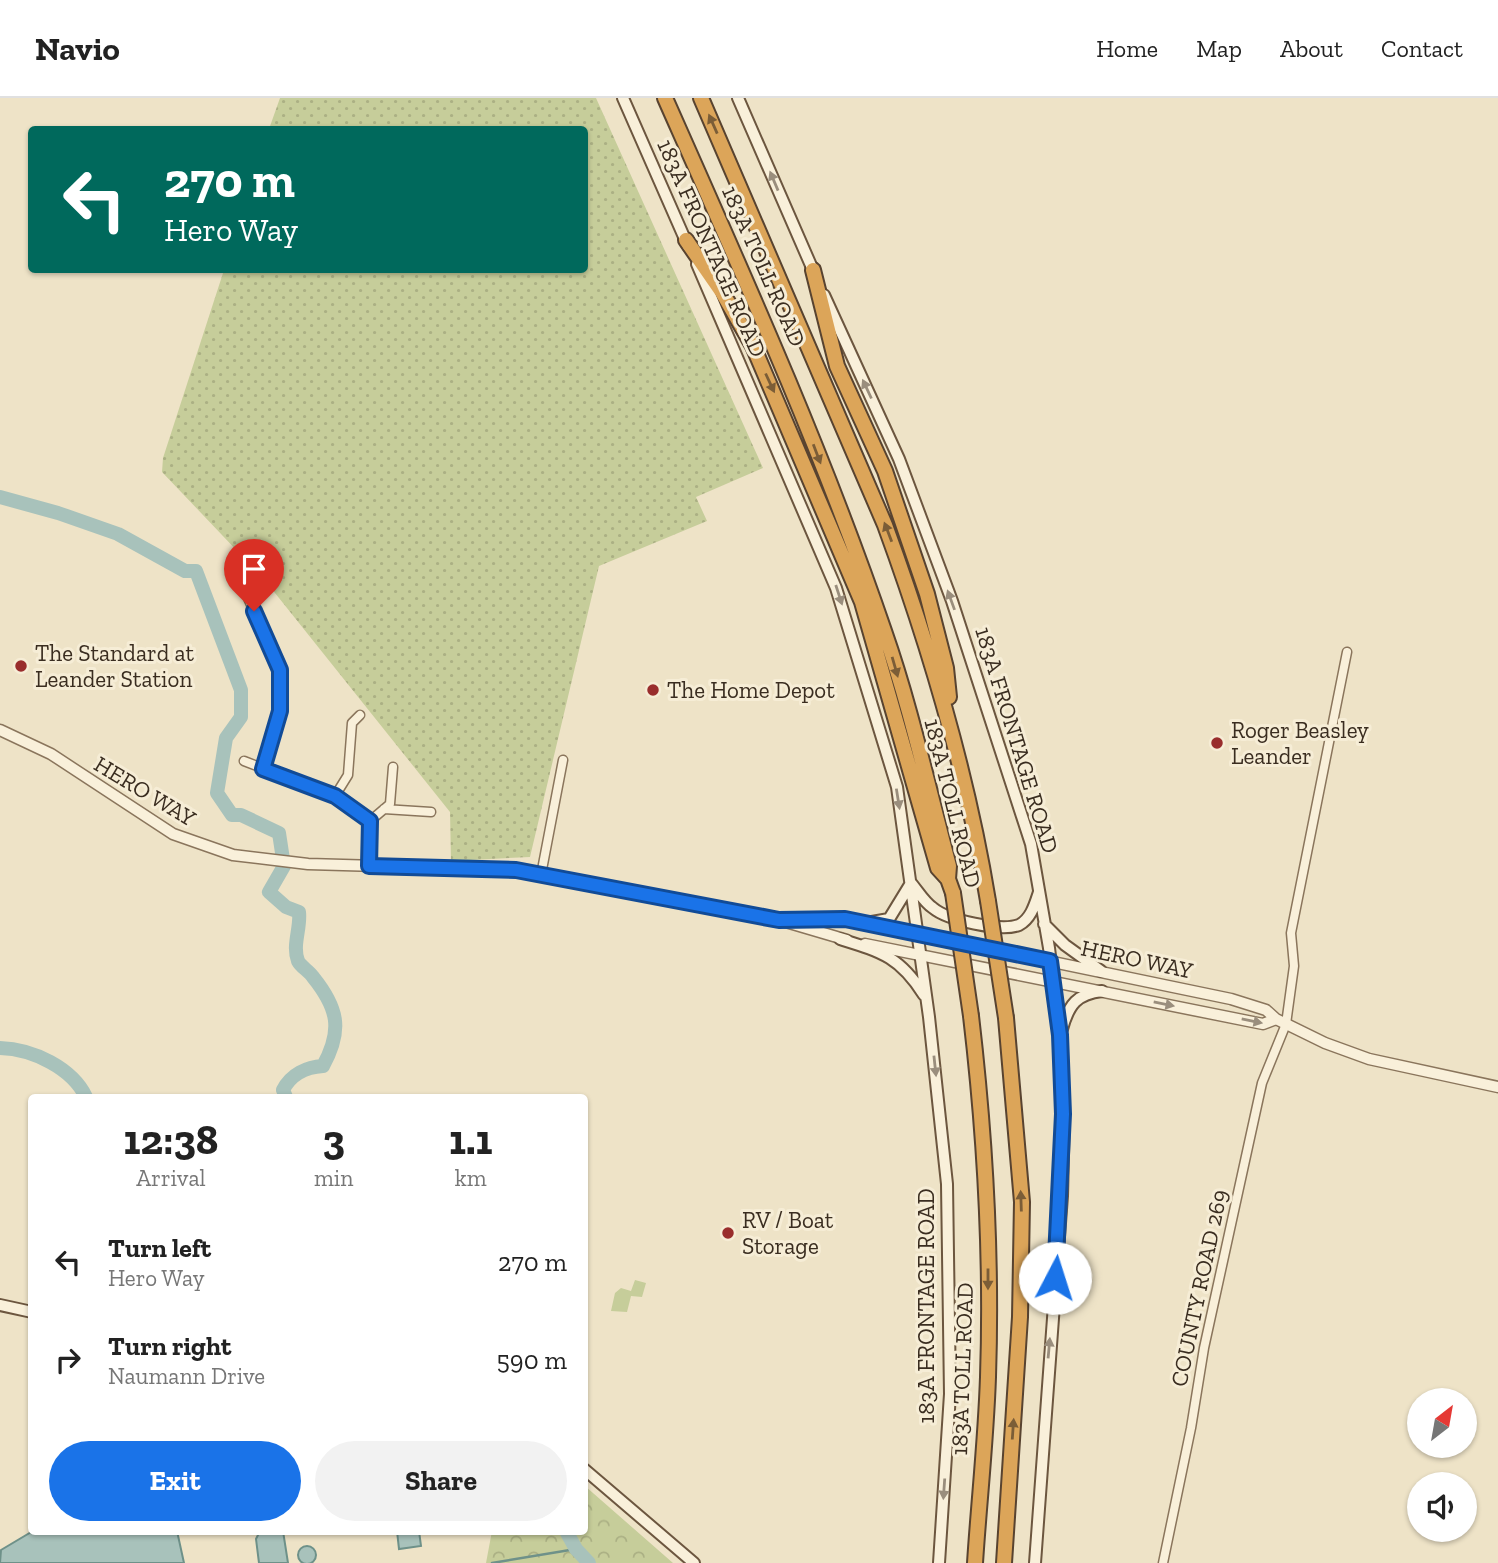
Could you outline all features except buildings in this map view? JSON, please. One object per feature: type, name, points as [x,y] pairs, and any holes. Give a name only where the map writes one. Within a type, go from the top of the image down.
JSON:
[{"type":"highway","name":"183A TOLL ROAD","points":[[665,98],[772,338],[864,575],[903,695],[949,866],[982,1108],[987,1234],[988,1377],[975,1563]]},
{"type":"highway","name":"183A TOLL ROAD","points":[[701,98],[885,525],[912,597],[955,737],[975,818],[1006,1018],[1022,1202],[1020,1317],[1004,1563]]},
{"type":"highway","points":[[686,240],[722,292],[753,346],[833,530],[862,602],[939,868],[950,886]]},
{"type":"highway","points":[[813,271],[837,366],[885,471],[927,594],[946,668],[955,737]]},
{"type":"main road","name":"183A FRONTAGE ROAD","points":[[623,98],[836,588],[897,787],[944,1149],[950,1242],[950,1394],[939,1563]]},
{"type":"main road","name":"183A FRONTAGE ROAD","points":[[738,98],[899,459],[951,601],[1031,844],[1060,1035],[1063,1114],[1062,1196],[1034,1563]]},
{"type":"main road","points":[[866,923],[889,919],[911,883],[930,907],[941,914],[954,919],[1006,927],[1019,924],[1027,918],[1039,892]]},
{"type":"main road","points":[[1044,924],[1065,945],[1101,971]]},
{"type":"main road","points":[[840,939],[880,951],[896,960],[926,999]]},
{"type":"main road","points":[[1060,1035],[1067,1010],[1075,1000],[1086,993],[1102,991]]},
{"type":"main road","points":[[0,1305],[28,1311]]},
{"type":"main road","points":[[588,1472],[694,1563]]},
{"type":"street","points":[[244,589],[280,670],[280,711],[263,769]]},
{"type":"street","name":"COUNTY ROAD 269","points":[[1163,1563],[1191,1428],[1204,1348],[1262,1083],[1294,966],[1291,933],[1347,652]]},
{"type":"street","points":[[335,796],[348,775],[352,723],[360,715]]},
{"type":"street","name":"HERO WAY","points":[[0,730],[51,754],[173,834],[233,855],[297,863],[475,867],[541,875],[779,920],[840,939],[1263,1024],[1281,1021]]},
{"type":"street","points":[[541,875],[563,760]]},
{"type":"street","points":[[244,761],[335,796],[370,821]]},
{"type":"street","points":[[369,866],[370,821],[390,804],[393,766]]},
{"type":"street","points":[[384,809],[431,812]]},
{"type":"street","name":"HERO WAY","points":[[779,920],[845,919],[918,933],[1231,999],[1266,1010],[1281,1021]]},
{"type":"street","points":[[1281,1021],[1325,1043],[1368,1059],[1498,1087]]},
{"type":"green space","points":[[280,98],[596,98],[763,468],[696,497],[707,521],[599,566],[530,857],[451,861],[450,812],[263,578],[162,472],[163,458],[223,273],[588,273],[588,126],[270,126]]},
{"type":"green space","points":[[635,1280],[646,1283],[642,1297],[631,1296],[627,1312],[611,1311],[615,1293],[621,1288],[631,1291]]},
{"type":"green space","points":[[588,1489],[673,1563],[486,1563],[491,1535],[588,1535]]},
{"type":"water","points":[[28,1534],[178,1535],[184,1563],[0,1563],[1,1550]]},
{"type":"water","points":[[258,1535],[284,1535],[288,1563],[259,1563],[256,1539]]},
{"type":"water","points":[[397,1535],[420,1535],[421,1546],[399,1549]]},
{"type":"water","points":[[307,1546],[313,1549],[316,1555],[313,1561],[307,1564],[301,1561],[298,1555],[301,1549]]},
{"type":"waterway","points":[[0,497],[118,534],[185,571],[196,571],[241,690],[241,717],[226,738],[217,793],[232,815],[241,815],[279,833],[284,866],[269,892],[286,907],[299,912],[296,955],[328,999],[335,1020],[333,1041],[323,1066],[305,1070],[295,1076],[286,1084],[283,1090],[285,1094]]},
{"type":"waterway","points":[[0,1048],[25,1052],[50,1062],[71,1077],[84,1094]]},
{"type":"waterway","points":[[568,1535],[589,1563]]},
{"type":"waterway","points":[[492,1563],[576,1549]]},
{"type":"place","name":"The Standard at Leander Station","points":[[21,666]]},
{"type":"place","name":"The Home Depot","points":[[653,690]]},
{"type":"place","name":"Roger Beasley Leander","points":[[1217,743]]},
{"type":"place","name":"RV / Boat Storage","points":[[728,1233]]},
{"type":"route","points":[[254,611],[280,670],[280,711],[263,769],[335,796],[370,821],[369,866],[516,870],[779,920],[845,919],[1050,961],[1060,1035],[1063,1114],[1062,1196],[1055,1278]]}]
